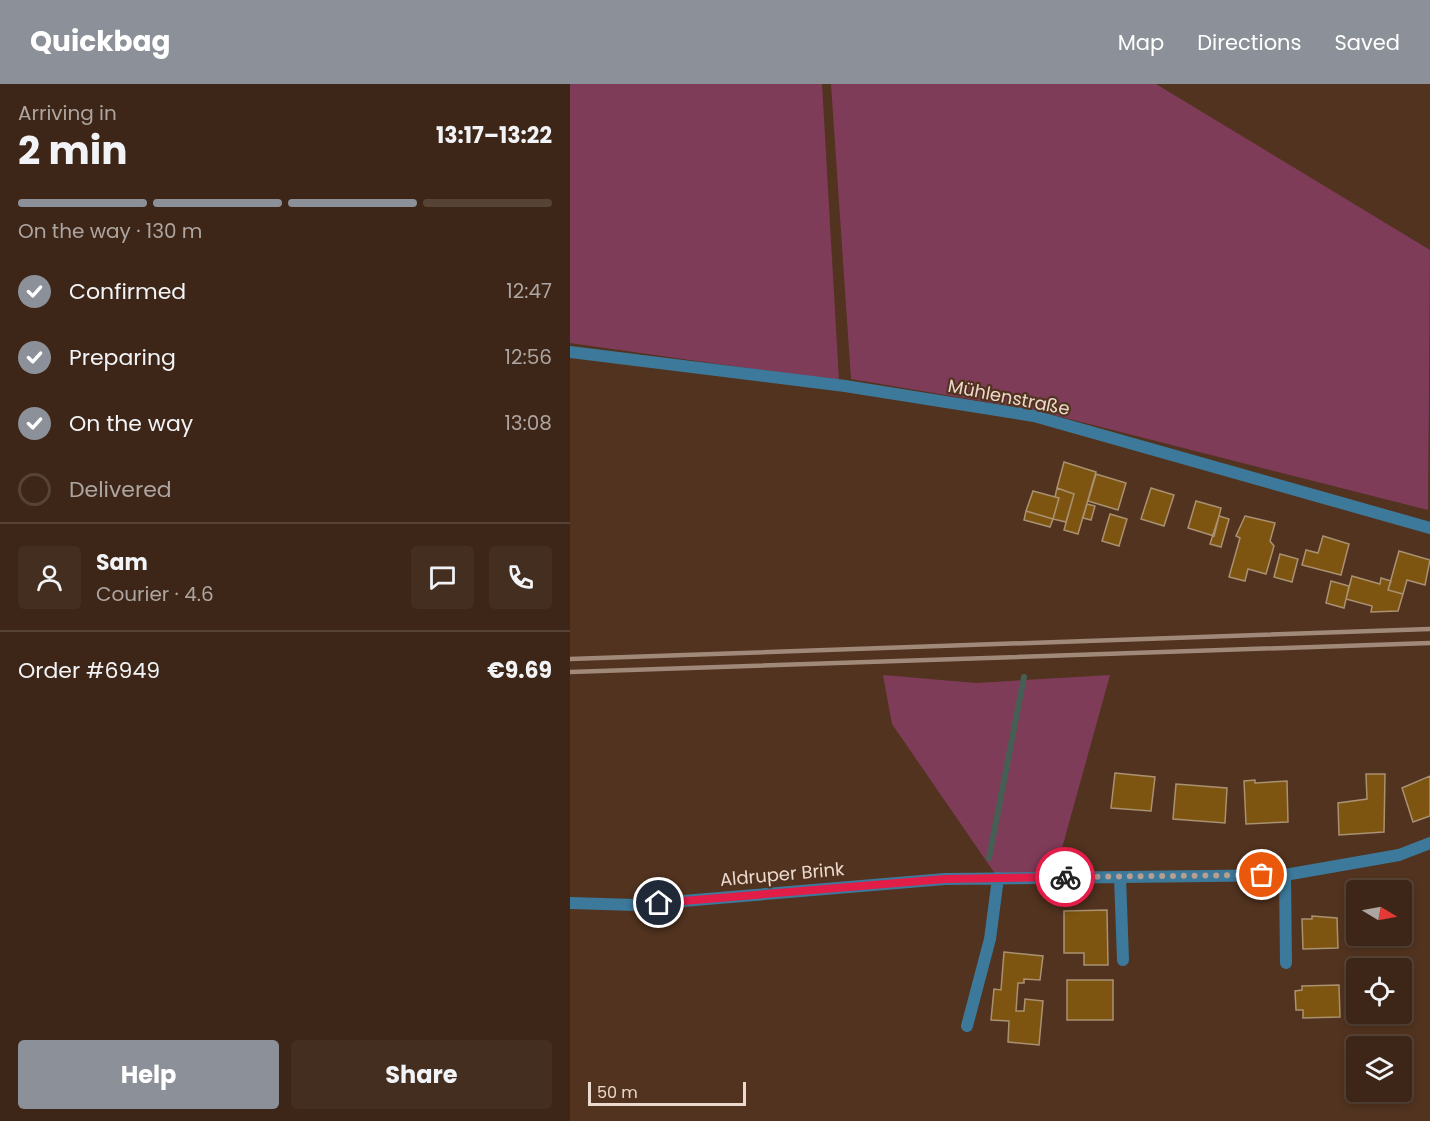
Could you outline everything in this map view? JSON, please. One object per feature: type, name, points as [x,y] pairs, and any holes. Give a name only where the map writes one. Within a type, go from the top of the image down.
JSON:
[{"type":"street","name":"Mühlenstraße","points":[[570,352],[845,386],[1034,416],[1430,528]]},
{"type":"street","name":"Aldruper Brink","points":[[570,903],[635,905],[945,879],[1285,875],[1399,855],[1430,843]]},
{"type":"street","points":[[1285,875],[1286,963]]},
{"type":"street","points":[[1120,877],[1123,960]]},
{"type":"street","points":[[968,1026],[990,939],[998,878]]},
{"type":"shaded area","points":[[570,84],[822,84],[839,381],[570,343]]},
{"type":"shaded area","points":[[831,84],[1156,84],[1430,250],[1428,510],[1034,410],[851,379]]},
{"type":"shaded area","points":[[883,675],[976,683],[1110,675],[1054,877],[998,878],[892,724]]},
{"type":"building","points":[[1064,462],[1096,472],[1078,534],[1064,530],[1074,494],[1057,488]]},
{"type":"building","points":[[1096,474],[1126,483],[1118,510],[1088,501]]},
{"type":"building","points":[[1057,488],[1074,494],[1066,522],[1053,519],[1059,498],[1055,497]]},
{"type":"building","points":[[1151,488],[1174,495],[1164,526],[1141,519]]},
{"type":"building","points":[[1033,491],[1059,498],[1053,519],[1026,511]]},
{"type":"building","points":[[1196,501],[1221,508],[1214,536],[1188,528]]},
{"type":"building","points":[[1087,504],[1095,506],[1091,520],[1083,518]]},
{"type":"building","points":[[1026,511],[1053,519],[1050,527],[1024,520]]},
{"type":"building","points":[[1110,514],[1127,519],[1119,546],[1102,541]]},
{"type":"building","points":[[1219,516],[1229,519],[1221,547],[1210,544]]},
{"type":"building","points":[[1245,516],[1275,523],[1270,541],[1274,546],[1266,574],[1248,569],[1245,581],[1229,577],[1240,538],[1236,536]]},
{"type":"building","points":[[1323,536],[1349,544],[1341,575],[1302,565],[1306,550],[1318,553]]},
{"type":"building","points":[[1399,551],[1430,560],[1425,585],[1407,580],[1403,594],[1388,590]]},
{"type":"building","points":[[1280,554],[1298,559],[1292,582],[1274,577]]},
{"type":"building","points":[[1352,576],[1380,584],[1381,578],[1391,581],[1388,590],[1403,594],[1398,611],[1371,612],[1372,606],[1346,599]]},
{"type":"building","points":[[1331,581],[1349,586],[1344,608],[1326,603]]},
{"type":"building","points":[[1115,773],[1155,777],[1151,811],[1111,808]]},
{"type":"building","points":[[1366,774],[1385,774],[1384,832],[1339,835],[1338,803],[1367,799]]},
{"type":"building","points":[[1430,776],[1430,816],[1413,822],[1402,788]]},
{"type":"building","points":[[1255,780],[1255,783],[1287,781],[1288,822],[1246,824],[1244,781]]},
{"type":"building","points":[[1176,784],[1227,788],[1225,823],[1173,819]]},
{"type":"building","points":[[1107,910],[1108,965],[1084,965],[1084,953],[1064,953],[1064,911]]},
{"type":"building","points":[[1312,916],[1337,918],[1338,948],[1303,949],[1302,919],[1312,919]]},
{"type":"building","points":[[1004,952],[1043,956],[1040,980],[1024,979],[1024,983],[1018,983],[1016,1011],[1024,1011],[1025,999],[1043,1001],[1039,1045],[1008,1042],[1009,1021],[991,1020],[994,989],[1001,990]]},
{"type":"building","points":[[1067,980],[1113,980],[1113,1020],[1067,1020]]},
{"type":"building","points":[[1339,985],[1340,1017],[1303,1018],[1303,1010],[1296,1010],[1295,991],[1302,990],[1302,986]]},
{"type":"waterway","points":[[989,858],[1024,677]]},
{"type":"railway","points":[[570,659],[1430,629]]},
{"type":"railway","points":[[570,672],[1430,643]]},
{"type":"way so far","points":[[1065,877],[1262,875]]},
{"type":"route","points":[[659,903],[945,879],[1065,877]]}]
